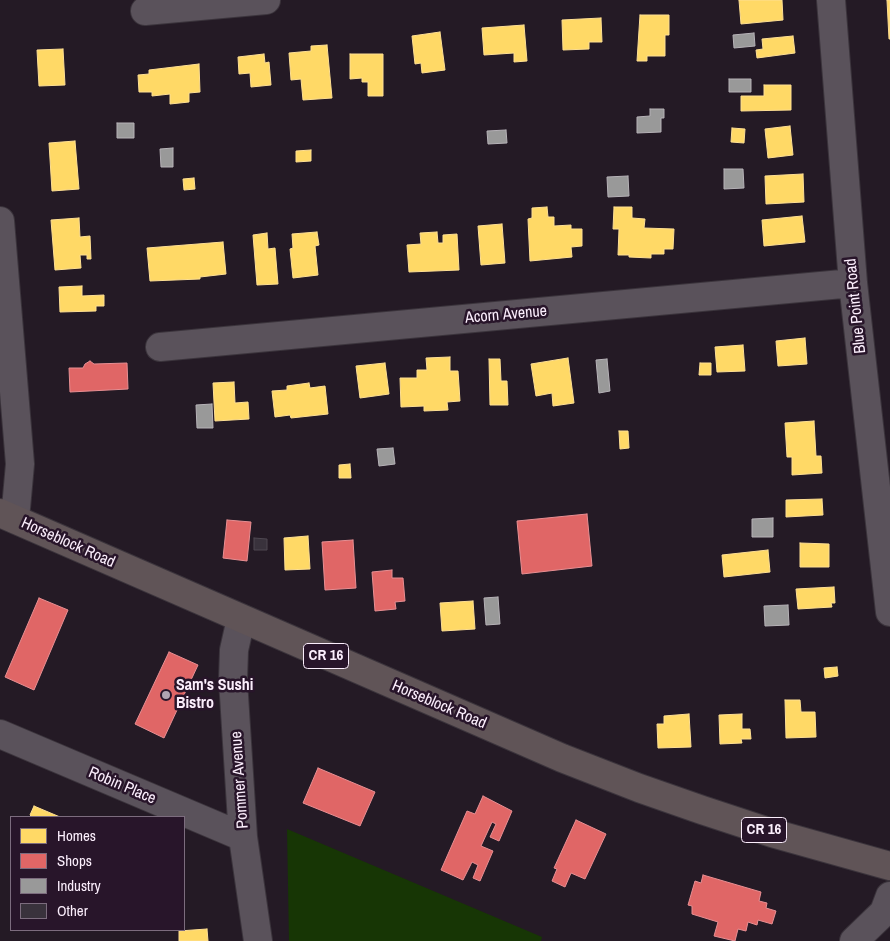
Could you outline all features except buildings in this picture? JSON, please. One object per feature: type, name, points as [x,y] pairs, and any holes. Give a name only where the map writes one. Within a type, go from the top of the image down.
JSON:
[{"type":"main road","name":"Horseblock Road","points":[[7,516],[562,758],[622,782],[772,833],[890,866]]},
{"type":"street","points":[[145,11],[266,0]]},
{"type":"street","name":"Blue Point Road","points":[[831,0],[853,283],[890,612]]},
{"type":"street","points":[[0,221],[20,464],[7,516]]},
{"type":"street","name":"Acorn Avenue","points":[[160,347],[853,283]]},
{"type":"street","name":"Pommer Avenue","points":[[241,619],[234,650],[233,680],[243,838],[258,941]]},
{"type":"street","name":"Robin Place","points":[[0,734],[243,838]]},
{"type":"street","points":[[854,941],[884,912],[890,896]]},
{"type":"green space","points":[[287,829],[542,937],[541,941],[289,941]]},
{"type":"place","name":"Sam's Sushi Bistro","points":[[166,695]]}]
